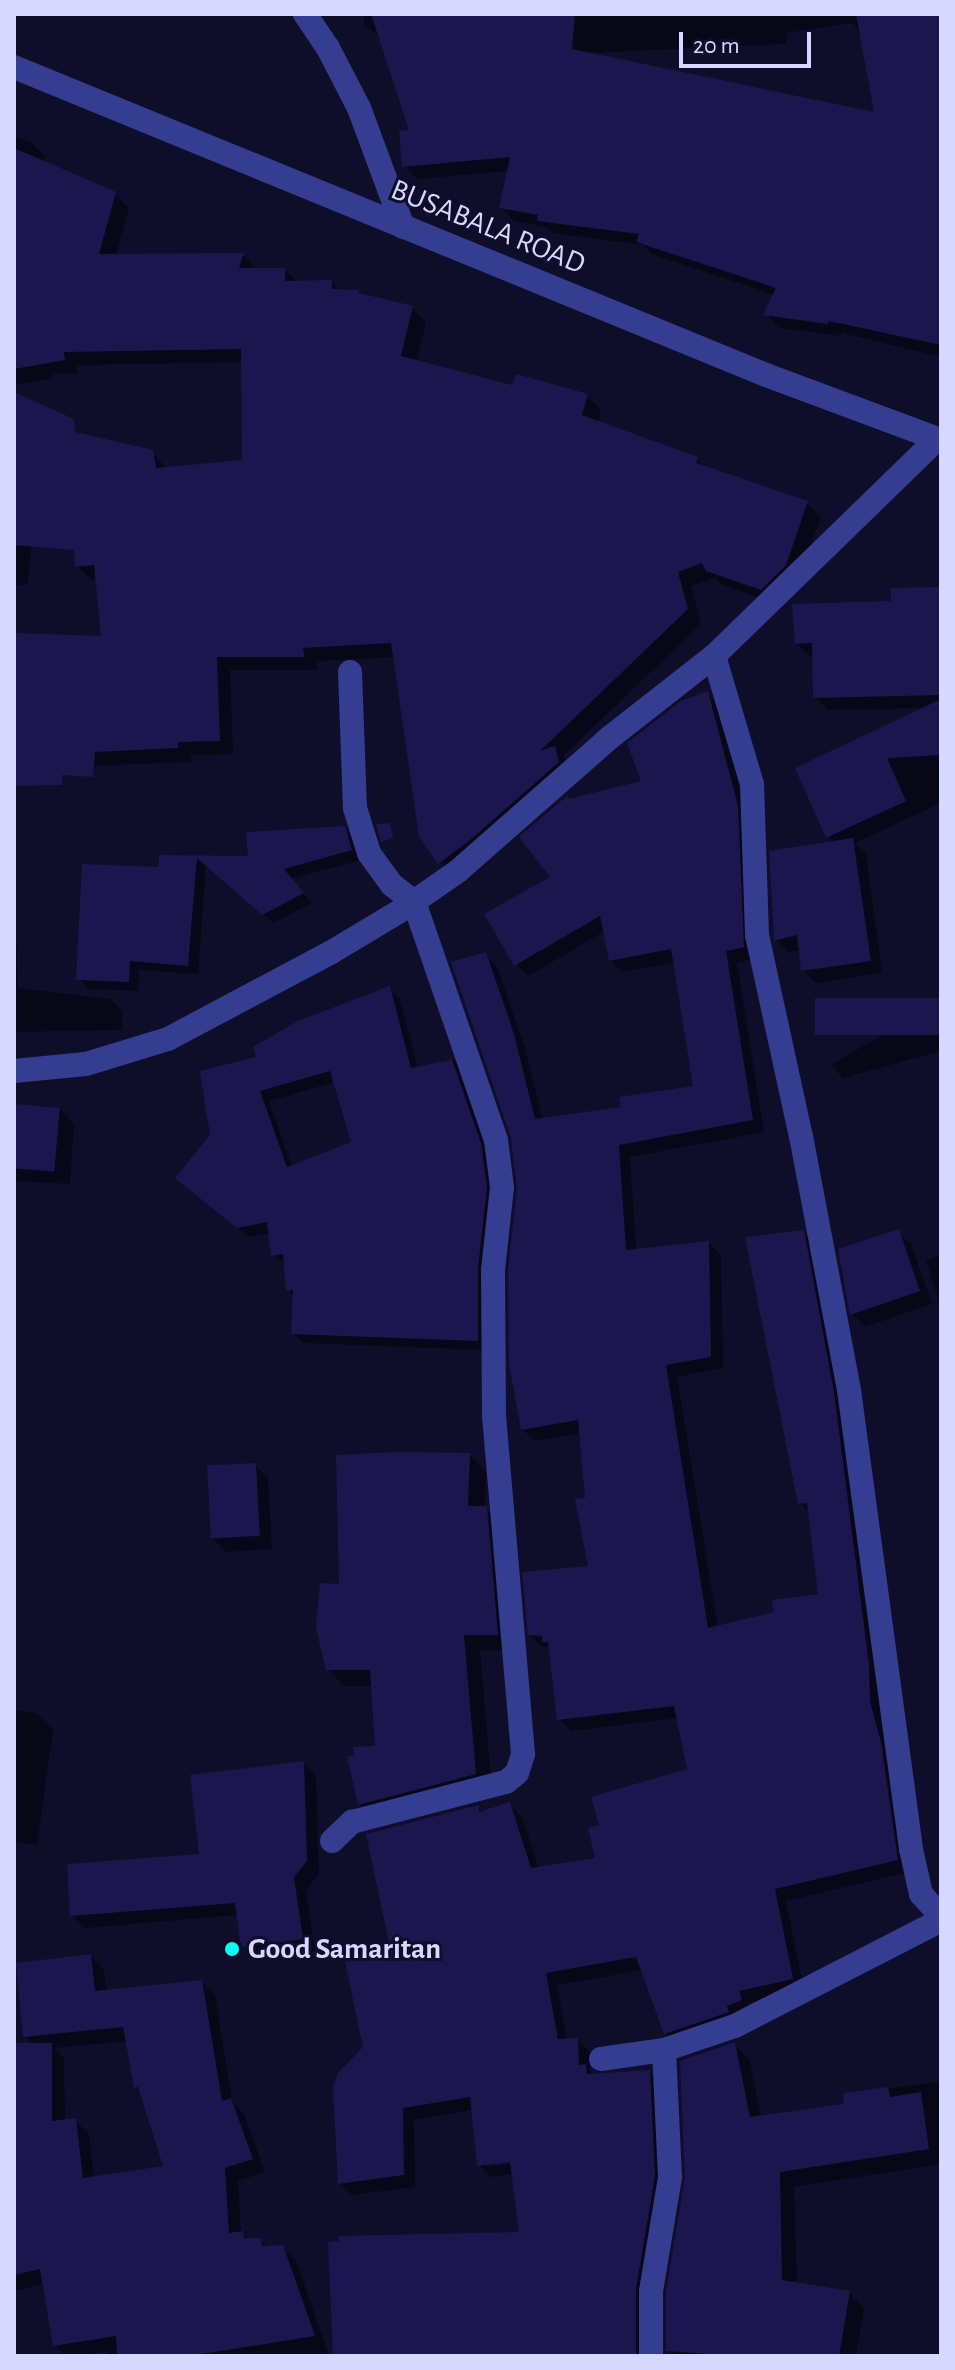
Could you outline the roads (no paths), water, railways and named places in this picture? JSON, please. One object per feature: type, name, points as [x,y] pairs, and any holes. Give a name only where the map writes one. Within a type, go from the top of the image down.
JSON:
[{"type":"street","points":[[305,14],[328,48],[359,108],[389,182],[403,227]]},
{"type":"street","name":"BUSABALA ROAD","points":[[14,67],[766,375],[939,439]]},
{"type":"street","points":[[14,1071],[86,1064],[168,1039],[330,953],[414,902],[458,871],[608,739],[714,656],[939,439]]},
{"type":"street","points":[[601,2059],[664,2050],[735,2026],[941,1918],[921,1894],[911,1849],[849,1390],[801,1136],[757,935],[752,784],[714,656]]},
{"type":"street","points":[[332,1841],[352,1822],[506,1782],[517,1773],[523,1754],[494,1415],[493,1270],[502,1187],[496,1140],[414,902],[392,885],[369,853],[355,808],[350,672]]},
{"type":"street","points":[[651,2356],[651,2291],[670,2177],[664,2050]]},
{"type":"place","name":"Good Samaritan","points":[[232,1949]]}]
